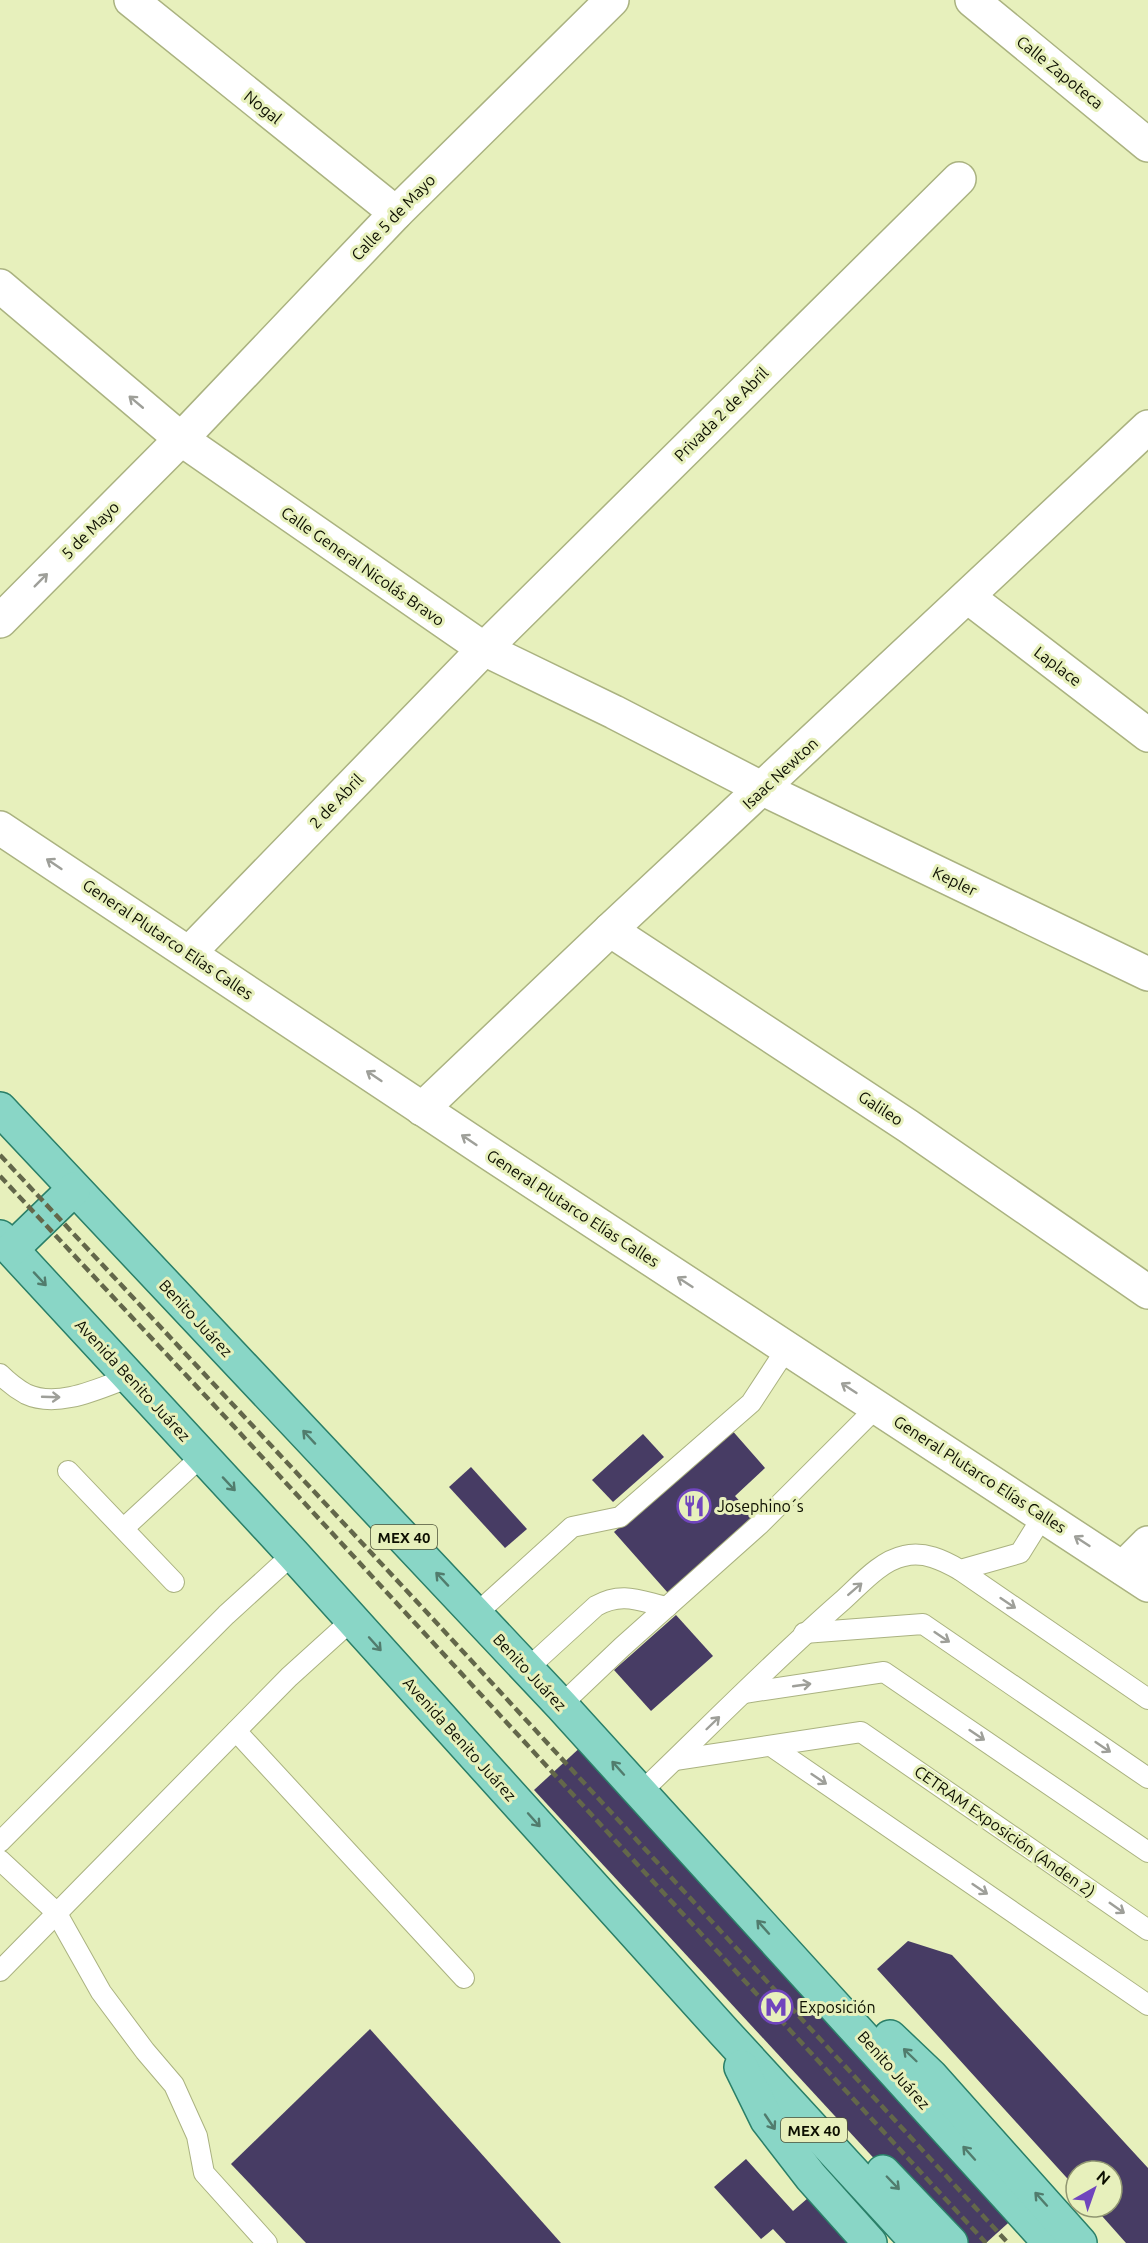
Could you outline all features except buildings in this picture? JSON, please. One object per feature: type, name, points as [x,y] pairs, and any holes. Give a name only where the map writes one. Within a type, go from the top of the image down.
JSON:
[{"type":"main road","name":"Benito Juárez","points":[[2,1115],[561,1705],[1050,2243]]},
{"type":"main road","points":[[6,1243],[74,1189]]},
{"type":"main road","name":"Avenida Benito Juárez","points":[[6,1243],[293,1554],[725,2033],[918,2243]]},
{"type":"main road","points":[[803,1971],[867,2016],[932,2076],[1080,2243]]},
{"type":"main road","points":[[725,2033],[767,2120],[856,2238]]},
{"type":"main road","points":[[725,2033],[814,2100],[951,2243]]},
{"type":"street","name":"Nogal","points":[[130,0],[396,213]]},
{"type":"street","name":"Calle Zapoteca","points":[[972,0],[1148,145]]},
{"type":"street","name":"Calle 5 de Mayo","points":[[181,439],[396,213],[606,2]]},
{"type":"street","name":"Privada 2 de Abril","points":[[484,649],[959,179]]},
{"type":"street","name":"Calle General Nicolás Bravo","points":[[0,286],[181,439],[484,649],[614,712],[763,789]]},
{"type":"street","name":"Isaac Newton","points":[[422,1109],[610,930],[1145,436]]},
{"type":"street","name":"5 de Mayo","points":[[0,621],[181,439]]},
{"type":"street","name":"Laplace","points":[[968,597],[1148,735]]},
{"type":"street","name":"2 de Abril","points":[[189,952],[484,649]]},
{"type":"street","name":"Kepler","points":[[763,789],[1148,974]]},
{"type":"street","name":"General Plutarco Elías Calles","points":[[0,828],[422,1109],[1136,1577]]},
{"type":"street","name":"Galileo","points":[[610,930],[908,1126],[1148,1292]]},
{"type":"street","points":[[1136,1577],[1148,1542]]},
{"type":"lane","points":[[476,1614],[572,1527],[620,1516],[751,1402],[787,1348]]},
{"type":"lane","points":[[0,1374],[27,1394],[52,1399],[87,1393],[130,1377]]},
{"type":"lane","points":[[561,1705],[760,1524],[877,1407]]},
{"type":"lane","points":[[124,1528],[202,1456]]},
{"type":"lane","points":[[68,1471],[174,1582]]},
{"type":"lane","points":[[960,1570],[1020,1553],[1043,1516]]},
{"type":"lane","points":[[0,1842],[226,1615],[293,1554]]},
{"type":"lane","points":[[640,1793],[804,1633],[886,1563],[904,1556],[924,1555],[943,1560],[1148,1699]]},
{"type":"lane","points":[[526,1669],[597,1606],[609,1599],[624,1597],[667,1607]]},
{"type":"lane","points":[[1,1969],[289,1677],[352,1620]]},
{"type":"lane","points":[[804,1633],[923,1624],[1148,1778]]},
{"type":"lane","points":[[744,1693],[884,1672],[1148,1851]]},
{"type":"lane","points":[[236,1731],[464,1978]]},
{"type":"lane","name":"CETRAM Exposición (Anden 2)","points":[[771,1746],[861,1732],[1148,1930]]},
{"type":"lane","points":[[675,1760],[771,1746],[1148,2005]]},
{"type":"lane","points":[[0,1860],[56,1912],[101,1992],[174,2085],[197,2136],[204,2174],[267,2243]]},
{"type":"railway","points":[[0,1155],[433,1619],[1008,2243]]},
{"type":"railway","points":[[0,1176],[228,1420],[986,2243]]},
{"type":"place","name":"Josephino´s","points":[[694,1506]]},
{"type":"place","name":"Exposición","points":[[776,2007]]}]
